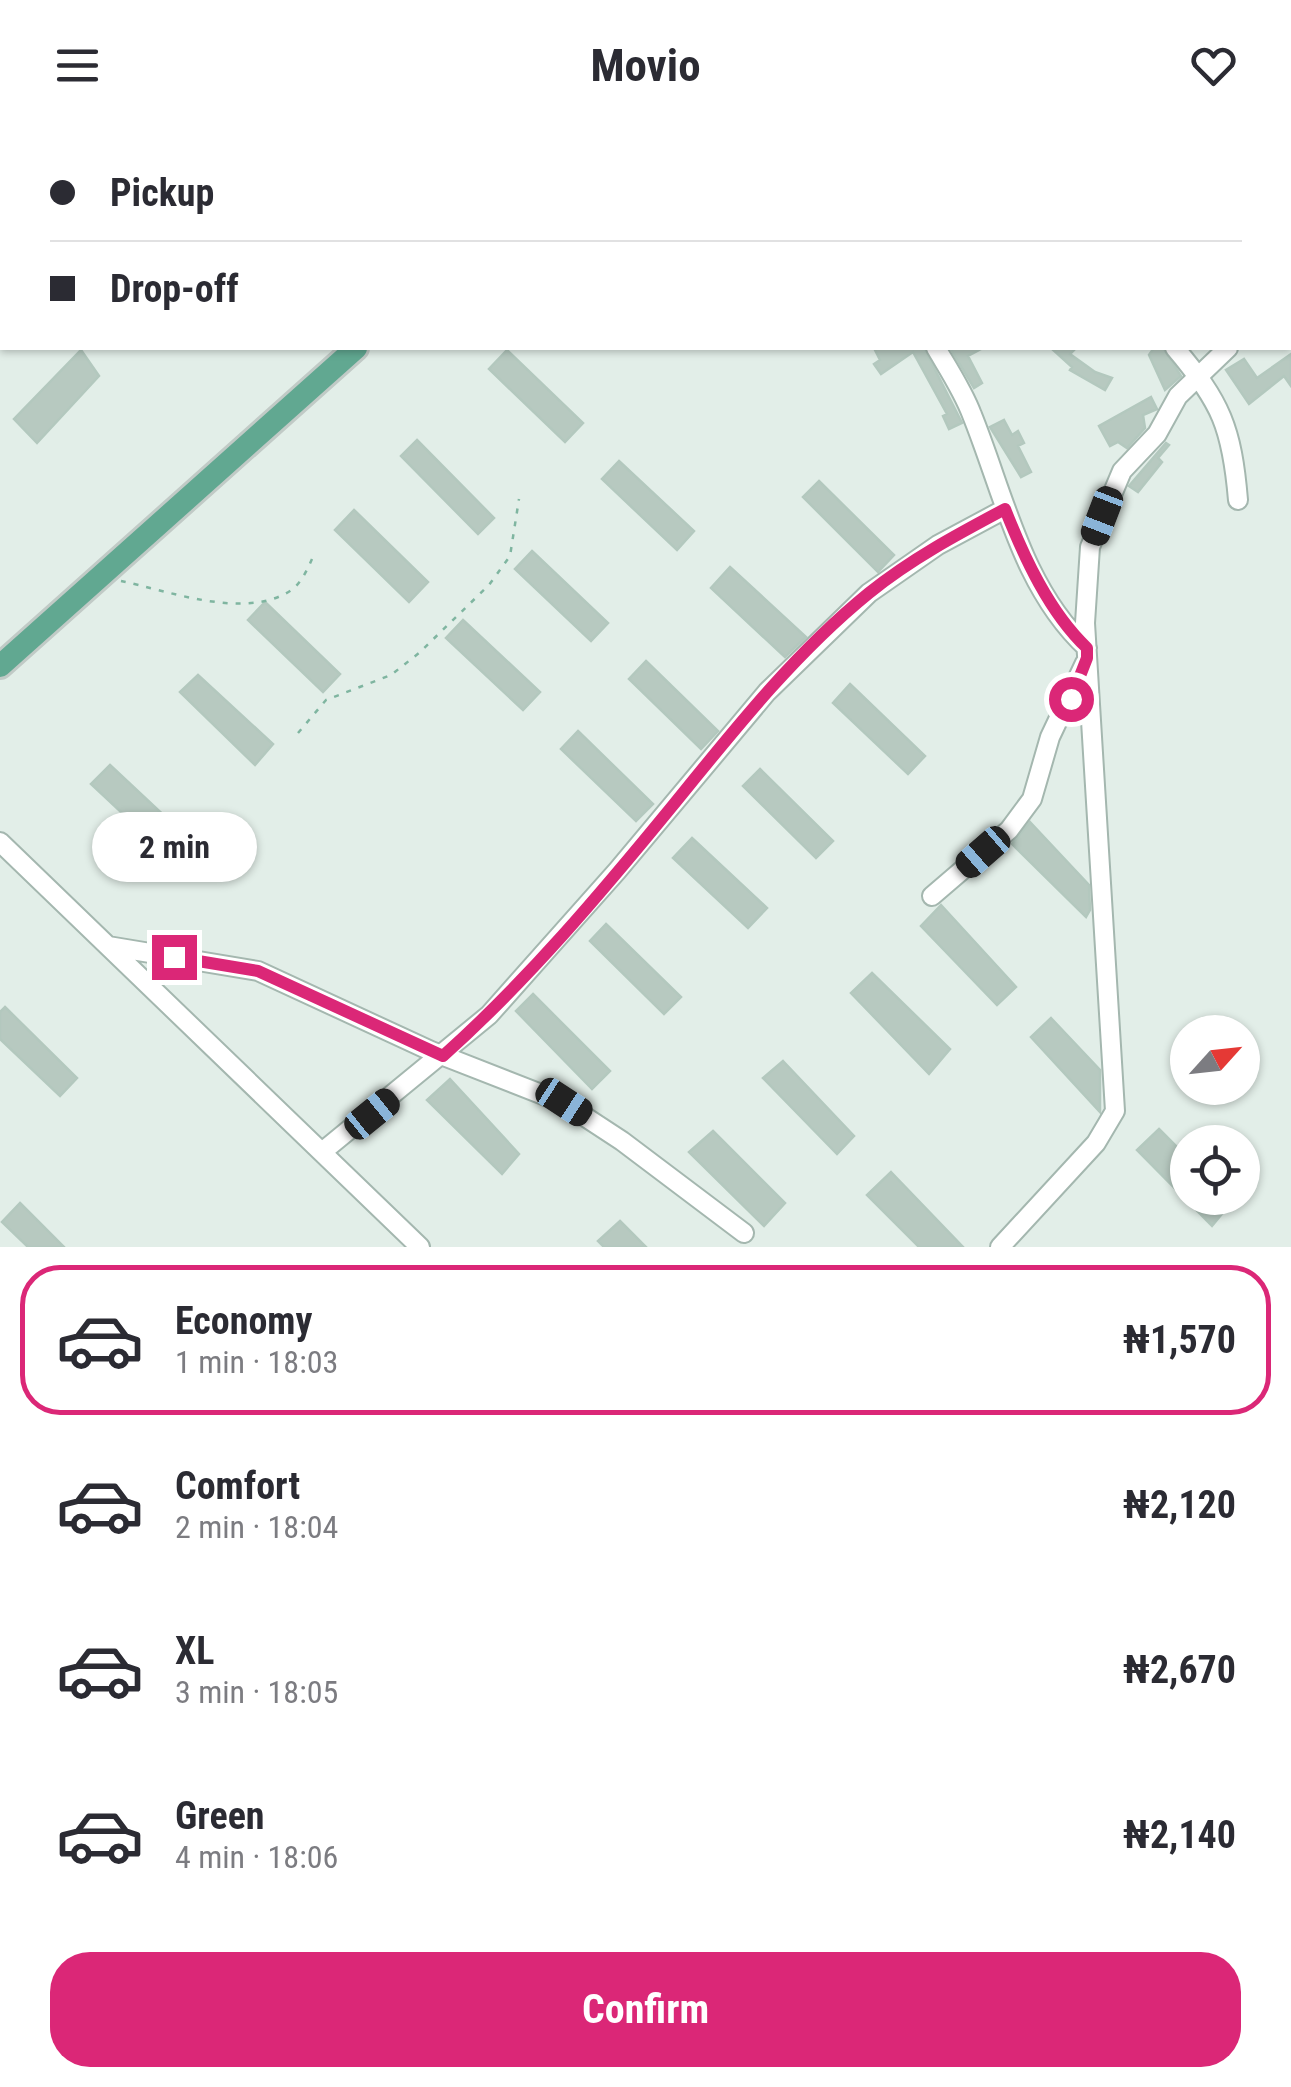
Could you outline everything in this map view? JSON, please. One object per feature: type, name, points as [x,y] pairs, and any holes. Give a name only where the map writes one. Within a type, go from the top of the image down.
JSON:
[{"type":"main road","points":[[0,666],[354,350]]},
{"type":"street","points":[[937,350],[973,417],[1005,509],[1038,579],[1069,632],[1087,653]]},
{"type":"street","points":[[1178,350],[1220,406],[1235,463],[1238,500]]},
{"type":"street","points":[[1000,1247],[1096,1143],[1115,1111],[1087,653],[1090,547],[1122,471],[1157,434],[1178,396],[1226,350]]},
{"type":"street","points":[[322,1152],[489,1015],[546,954],[755,705],[869,593],[938,545],[1005,509]]},
{"type":"street","points":[[932,896],[1009,830],[1032,798],[1050,737],[1087,653]]},
{"type":"street","points":[[0,842],[420,1247]]},
{"type":"street","points":[[108,946],[258,971],[443,1056],[564,1102],[622,1140],[744,1234]]},
{"type":"path","points":[[298,732],[326,700],[405,664],[489,586],[510,556],[519,499]]},
{"type":"path","points":[[100,576],[244,604],[293,590],[312,559]]},
{"type":"building","points":[[81,350],[99,376],[37,443],[14,419]]},
{"type":"building","points":[[507,350],[583,423],[565,442],[489,369]]},
{"type":"building","points":[[875,350],[925,350],[962,423],[949,429],[943,416],[947,414],[913,352],[881,374],[874,364],[880,360]]},
{"type":"building","points":[[951,350],[979,350],[968,356],[982,383],[974,388]]},
{"type":"building","points":[[1053,350],[1074,350],[1070,354],[1095,372],[1112,378],[1105,390],[1070,370],[1072,367]]},
{"type":"building","points":[[1153,350],[1164,350],[1181,376],[1165,390],[1149,355]]},
{"type":"building","points":[[1291,354],[1291,386],[1284,376],[1249,404],[1226,370],[1244,359],[1257,378]]},
{"type":"building","points":[[1151,397],[1157,409],[1143,415],[1145,428],[1127,448],[1118,442],[1110,446],[1099,426]]},
{"type":"building","points":[[1004,420],[1012,435],[1018,431],[1024,443],[1018,446],[1031,472],[1021,477],[990,427]]},
{"type":"building","points":[[417,440],[494,518],[478,534],[401,456]]},
{"type":"building","points":[[1166,443],[1169,445],[1158,458],[1162,462],[1138,492],[1129,486]]},
{"type":"building","points":[[619,461],[694,531],[677,550],[602,479]]},
{"type":"building","points":[[819,481],[894,555],[878,572],[803,497]]},
{"type":"building","points":[[354,510],[428,582],[409,602],[335,530]]},
{"type":"building","points":[[532,551],[608,623],[591,641],[515,569]]},
{"type":"building","points":[[730,567],[806,637],[785,657],[711,588]]},
{"type":"building","points":[[265,602],[340,674],[323,692],[248,620]]},
{"type":"building","points":[[463,620],[540,692],[523,710],[446,638]]},
{"type":"building","points":[[646,661],[718,731],[701,749],[629,679]]},
{"type":"building","points":[[198,675],[273,744],[255,765],[180,692]]},
{"type":"building","points":[[850,684],[925,756],[908,774],[833,703]]},
{"type":"building","points":[[578,731],[653,804],[636,821],[561,749]]},
{"type":"building","points":[[110,765],[187,837],[168,856],[91,784]]},
{"type":"building","points":[[760,769],[833,841],[816,858],[743,786]]},
{"type":"building","points":[[1030,822],[1089,885],[1090,910],[1086,917],[1012,844]]},
{"type":"building","points":[[692,838],[767,908],[748,928],[673,858]]},
{"type":"building","points":[[941,905],[1016,987],[997,1005],[921,926]]},
{"type":"building","points":[[606,924],[681,997],[664,1014],[590,941]]},
{"type":"building","points":[[872,973],[950,1049],[929,1074],[851,993]]},
{"type":"building","points":[[533,994],[610,1071],[592,1089],[516,1011]]},
{"type":"building","points":[[5,1007],[77,1078],[60,1096],[0,1039],[0,1012]]},
{"type":"building","points":[[1051,1018],[1100,1070],[1100,1112],[1031,1037]]},
{"type":"building","points":[[783,1061],[854,1136],[837,1154],[763,1078]]},
{"type":"building","points":[[450,1079],[519,1154],[502,1174],[427,1100]]},
{"type":"building","points":[[1159,1129],[1170,1140],[1170,1183],[1137,1150]]},
{"type":"building","points":[[713,1131],[785,1203],[764,1226],[689,1152]]},
{"type":"building","points":[[891,1172],[963,1247],[919,1247],[867,1195]]},
{"type":"building","points":[[20,1203],[64,1247],[28,1247],[2,1222]]},
{"type":"building","points":[[1201,1215],[1221,1215],[1212,1226]]},
{"type":"building","points":[[620,1221],[646,1247],[604,1247],[598,1241]]},
{"type":"route","points":[[174,957],[258,971],[443,1056],[489,1015],[546,954],[710,757],[810,650],[869,593],[938,545],[1005,509],[1020,546],[1069,632],[1087,648],[1071,699]]}]
